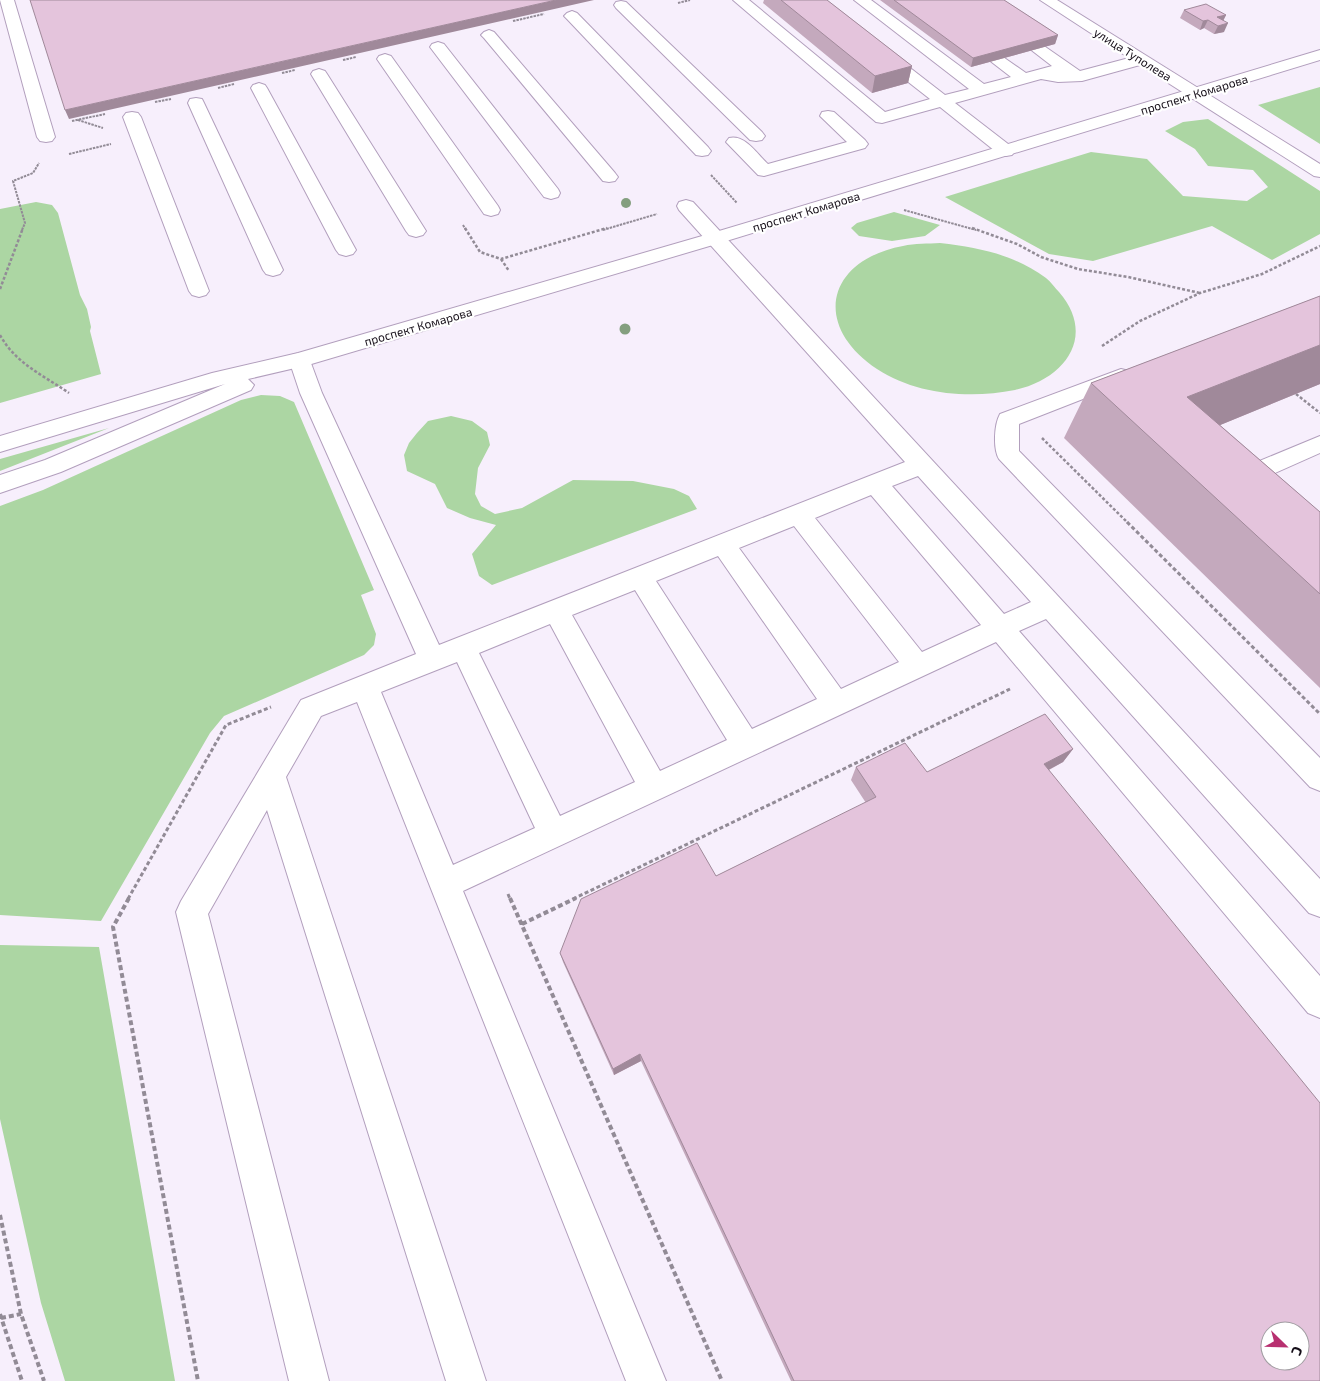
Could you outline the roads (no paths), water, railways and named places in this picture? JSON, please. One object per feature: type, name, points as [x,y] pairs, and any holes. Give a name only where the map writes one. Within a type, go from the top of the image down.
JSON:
[{"type":"main road","points":[[7,0],[46,137]]},
{"type":"main road","points":[[740,0],[882,118],[1065,67]]},
{"type":"main road","points":[[861,0],[981,90]]},
{"type":"main road","name":"улица Туполева","points":[[1047,0],[1320,172]]},
{"type":"main road","points":[[620,5],[756,136]]},
{"type":"main road","points":[[572,16],[702,152]]},
{"type":"main road","points":[[489,35],[609,177]]},
{"type":"main road","points":[[866,42],[1006,151]]},
{"type":"main road","points":[[438,47],[551,193]]},
{"type":"main road","points":[[1038,49],[1080,78]]},
{"type":"main road","name":"проспект Комарова","points":[[0,444],[220,378],[296,361],[716,238],[1320,55]]},
{"type":"main road","points":[[385,59],[491,210]]},
{"type":"main road","points":[[997,60],[1024,79]]},
{"type":"main road","points":[[1041,74],[1065,78],[1080,78],[1143,60]]},
{"type":"main road","points":[[320,74],[416,231]]},
{"type":"main road","points":[[259,88],[346,250]]},
{"type":"main road","points":[[196,103],[274,270]]},
{"type":"main road","points":[[735,142],[764,171],[859,144],[828,116]]},
{"type":"main road","points":[[132,118],[198,291]]},
{"type":"main road","points":[[686,206],[1320,902]]},
{"type":"main road","points":[[296,361],[432,660]]},
{"type":"main road","name":"проспект Комарова","points":[[0,484],[53,466],[212,400],[296,361]]},
{"type":"main road","points":[[1137,371],[1008,420],[1007,453],[1320,778]]},
{"type":"main road","points":[[1262,497],[1240,478],[1320,444]]},
{"type":"main road","points":[[307,1380],[192,912],[311,708],[922,465]]},
{"type":"main road","points":[[875,484],[1320,1001]]},
{"type":"main road","points":[[798,514],[917,666]]},
{"type":"main road","points":[[723,544],[836,704]]},
{"type":"main road","points":[[640,577],[746,745]]},
{"type":"main road","points":[[445,884],[1050,605]]},
{"type":"main road","points":[[556,611],[654,788]]},
{"type":"main road","points":[[463,648],[553,834]]},
{"type":"main road","points":[[365,686],[646,1381]]},
{"type":"main road","points":[[271,775],[466,1381]]}]
